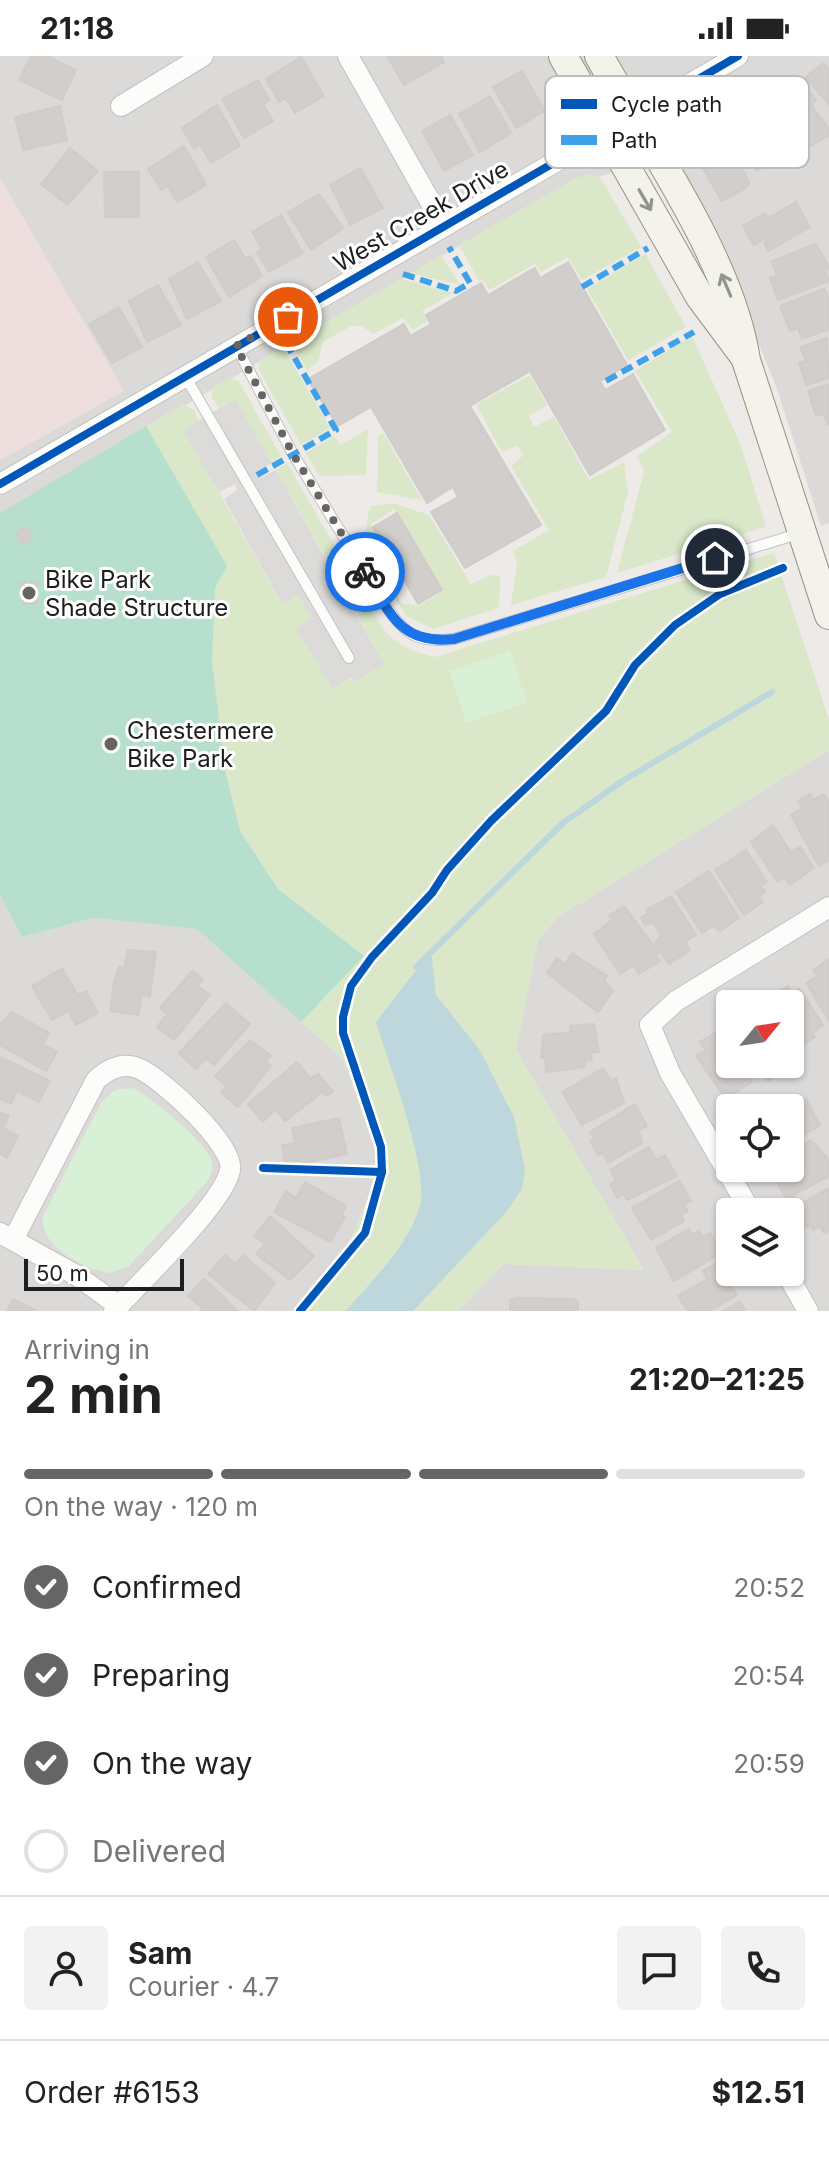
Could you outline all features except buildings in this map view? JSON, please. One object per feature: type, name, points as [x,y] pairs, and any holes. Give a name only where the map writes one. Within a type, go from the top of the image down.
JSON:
[{"type":"street","points":[[121,106],[203,56]]},
{"type":"street","points":[[348,56],[444,226]]},
{"type":"street","points":[[563,56],[575,76]]},
{"type":"street","points":[[599,56],[610,76]]},
{"type":"street","name":"West Creek Drive","points":[[704,76],[738,56]]},
{"type":"street","name":"West Creek Drive","points":[[0,484],[545,168]]},
{"type":"street","points":[[627,168],[700,297],[746,360]]},
{"type":"street","points":[[662,168],[725,281],[741,326],[746,360],[829,615]]},
{"type":"street","points":[[743,1198],[670,1073],[650,1025],[676,1001],[829,907]]},
{"type":"street","points":[[116,1066],[140,1068],[215,1133],[230,1155],[231,1167],[214,1200],[116,1308],[76,1275],[6,1236],[96,1080],[116,1066]]},
{"type":"street","points":[[794,1286],[808,1311]]},
{"type":"lane","points":[[236,346],[293,454],[386,606],[402,629],[429,642],[454,639],[803,532]]},
{"type":"lane","points":[[185,376],[349,658]]},
{"type":"shaded area","points":[[0,56],[829,56],[829,523],[821,526],[777,389],[729,270],[675,168],[809,168],[809,76],[545,76],[545,168],[622,168],[600,177],[576,178],[0,513],[0,460],[123,391],[0,178]]},
{"type":"shaded area","points":[[0,178],[124,391],[0,460]]},
{"type":"shaded area","points":[[235,399],[271,463],[256,473],[260,478],[276,470],[384,664],[354,683],[350,677],[333,689],[296,628],[312,618],[298,595],[282,604],[224,499],[237,490],[235,484],[219,492],[183,430]]},
{"type":"shaded area","points":[[829,750],[829,1311],[458,1311],[504,1264],[644,1270],[516,1050],[538,940],[558,917]]},
{"type":"shaded area","points":[[0,895],[22,937],[94,918],[197,929],[343,1059],[381,1165],[346,1252],[294,1311],[0,1311]]},
{"type":"green space","points":[[590,174],[600,177],[641,247],[582,280],[568,257],[541,272],[535,264],[489,290],[483,280],[479,281],[459,245],[576,178]]},
{"type":"green space","points":[[645,254],[686,327],[628,360],[587,289]]},
{"type":"green space","points":[[441,255],[460,285],[410,273]]},
{"type":"green space","points":[[400,279],[453,293],[422,311],[428,321],[413,330],[403,318],[373,334],[362,326],[351,326],[323,342],[318,362],[307,370],[291,342]]},
{"type":"green space","points":[[692,336],[740,443],[766,527],[617,573],[644,472],[637,456],[672,432],[635,371]]},
{"type":"green space","points":[[283,347],[330,428],[301,445],[259,370],[259,361]]},
{"type":"green space","points":[[530,375],[547,405],[529,416],[534,427],[554,417],[589,480],[624,462],[628,492],[606,577],[511,605],[517,563],[513,551],[549,530],[511,466],[524,455],[517,446],[502,452],[476,405]]},
{"type":"green space","points":[[231,377],[239,382],[281,456],[271,463],[235,400],[219,408],[212,397],[212,388]]},
{"type":"green space","points":[[183,404],[194,410],[198,421],[184,430],[281,603],[298,594],[312,618],[296,628],[354,683],[384,664],[348,597],[360,588],[388,634],[406,648],[435,657],[774,553],[829,720],[829,750],[558,917],[538,940],[516,1049],[644,1270],[504,1264],[458,1311],[294,1311],[346,1252],[381,1164],[343,1059],[301,1022],[312,1010],[27,498]]},
{"type":"green space","name":"Chestermere Bike Park","points":[[146,426],[227,566],[215,588],[212,662],[226,775],[240,831],[278,889],[364,956],[301,1022],[197,929],[94,918],[22,937],[0,895],[0,513]]},
{"type":"green space","points":[[368,429],[366,475],[319,476],[306,453],[334,436],[341,445]]},
{"type":"green space","points":[[383,433],[422,500],[377,492],[378,436]]},
{"type":"green space","points":[[287,463],[356,583],[344,590],[276,470]]},
{"type":"green space","points":[[393,503],[429,515],[471,584],[491,575],[500,576],[499,608],[433,629],[407,616],[390,592],[391,585],[401,603],[419,606],[444,591],[394,509],[371,524],[387,557],[377,563],[367,535],[371,506]]},
{"type":"green space","points":[[510,651],[527,703],[466,723],[449,671]]},
{"type":"green space","points":[[133,1088],[164,1110],[200,1143],[212,1161],[212,1167],[205,1184],[129,1266],[110,1273],[76,1261],[55,1247],[48,1238],[43,1216],[101,1103],[115,1090]]},
{"type":"water","points":[[431,951],[436,995],[479,1049],[514,1117],[525,1170],[522,1189],[507,1211],[413,1311],[346,1311],[398,1249],[420,1206],[419,1168],[414,1143],[376,1022]]},
{"type":"waterway","points":[[416,967],[563,823],[624,780],[772,692]]},
{"type":"marked path","points":[[403,274],[456,291],[470,283],[449,247]]},
{"type":"marked path","points":[[582,287],[648,248]]},
{"type":"marked path","points":[[606,381],[694,332]]},
{"type":"marked path","points":[[257,475],[336,430],[286,343]]},
{"type":"cycle path","points":[[704,76],[738,56]]},
{"type":"cycle path","points":[[0,484],[545,168]]},
{"type":"cycle path","points":[[263,1168],[382,1172],[381,1147],[343,1033],[343,1017],[351,986],[372,957],[432,893],[447,870],[491,821],[606,711],[635,665],[675,625],[720,594],[783,568]]},
{"type":"cycle path","points":[[300,1311],[365,1233],[382,1172]]},
{"type":"way so far","points":[[288,317],[236,346],[293,454],[365,572]]},
{"type":"place","name":"Bike Park Shade Structure","points":[[29,593]]},
{"type":"place","name":"Chestermere Bike Park","points":[[111,744]]},
{"type":"route","points":[[365,572],[402,629],[429,642],[454,639],[715,558]]}]
